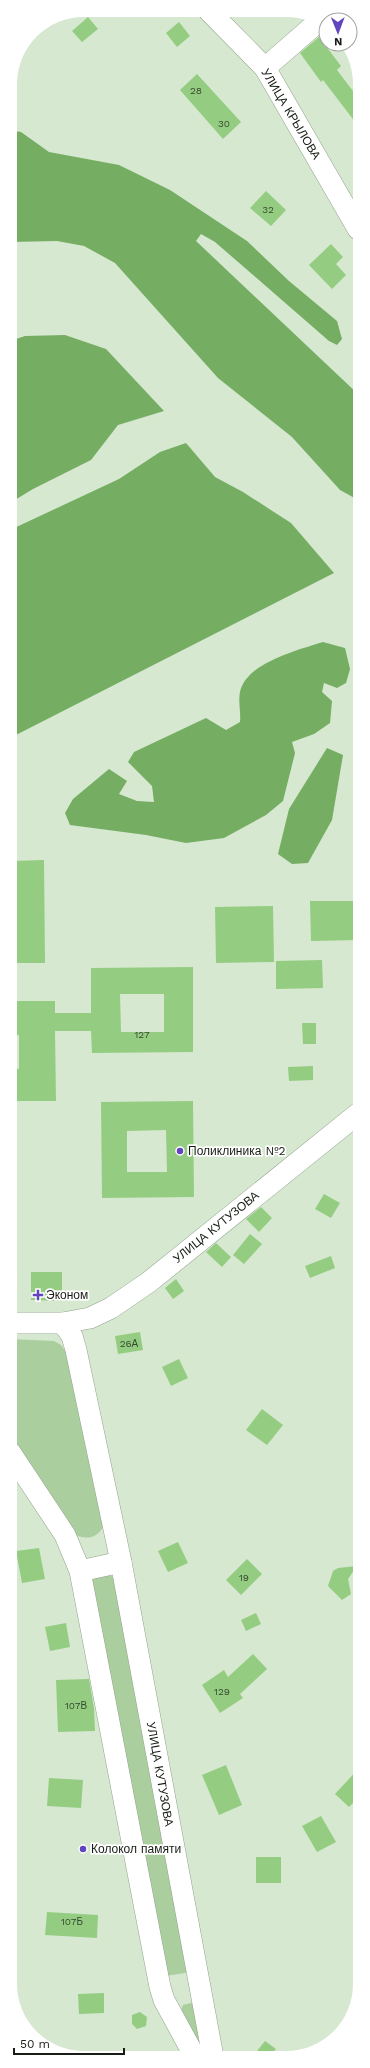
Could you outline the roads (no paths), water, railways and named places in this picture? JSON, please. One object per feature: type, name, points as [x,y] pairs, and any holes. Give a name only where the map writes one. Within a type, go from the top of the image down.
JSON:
[{"type":"street","name":"УЛИЦА КРЫЛОВА","points":[[215,17],[265,68],[353,220]]},
{"type":"street","points":[[265,68],[316,24]]},
{"type":"street","name":"УЛИЦА КУТУЗОВА","points":[[17,1323],[63,1323],[90,1318],[112,1308],[149,1282],[353,1118]]},
{"type":"street","name":"УЛИЦА КУТУЗОВА","points":[[63,1323],[72,1336],[76,1350],[121,1562],[212,2051]]},
{"type":"street","points":[[17,1463],[64,1536],[80,1570],[160,1987],[164,2000],[192,2051]]},
{"type":"street","points":[[80,1570],[121,1562]]},
{"type":"place","name":"Поликлиника №2","points":[[180,1151]]},
{"type":"place","name":"Эконом","points":[[38,1295]]},
{"type":"place","name":"Колокол памяти","points":[[83,1849]]}]
